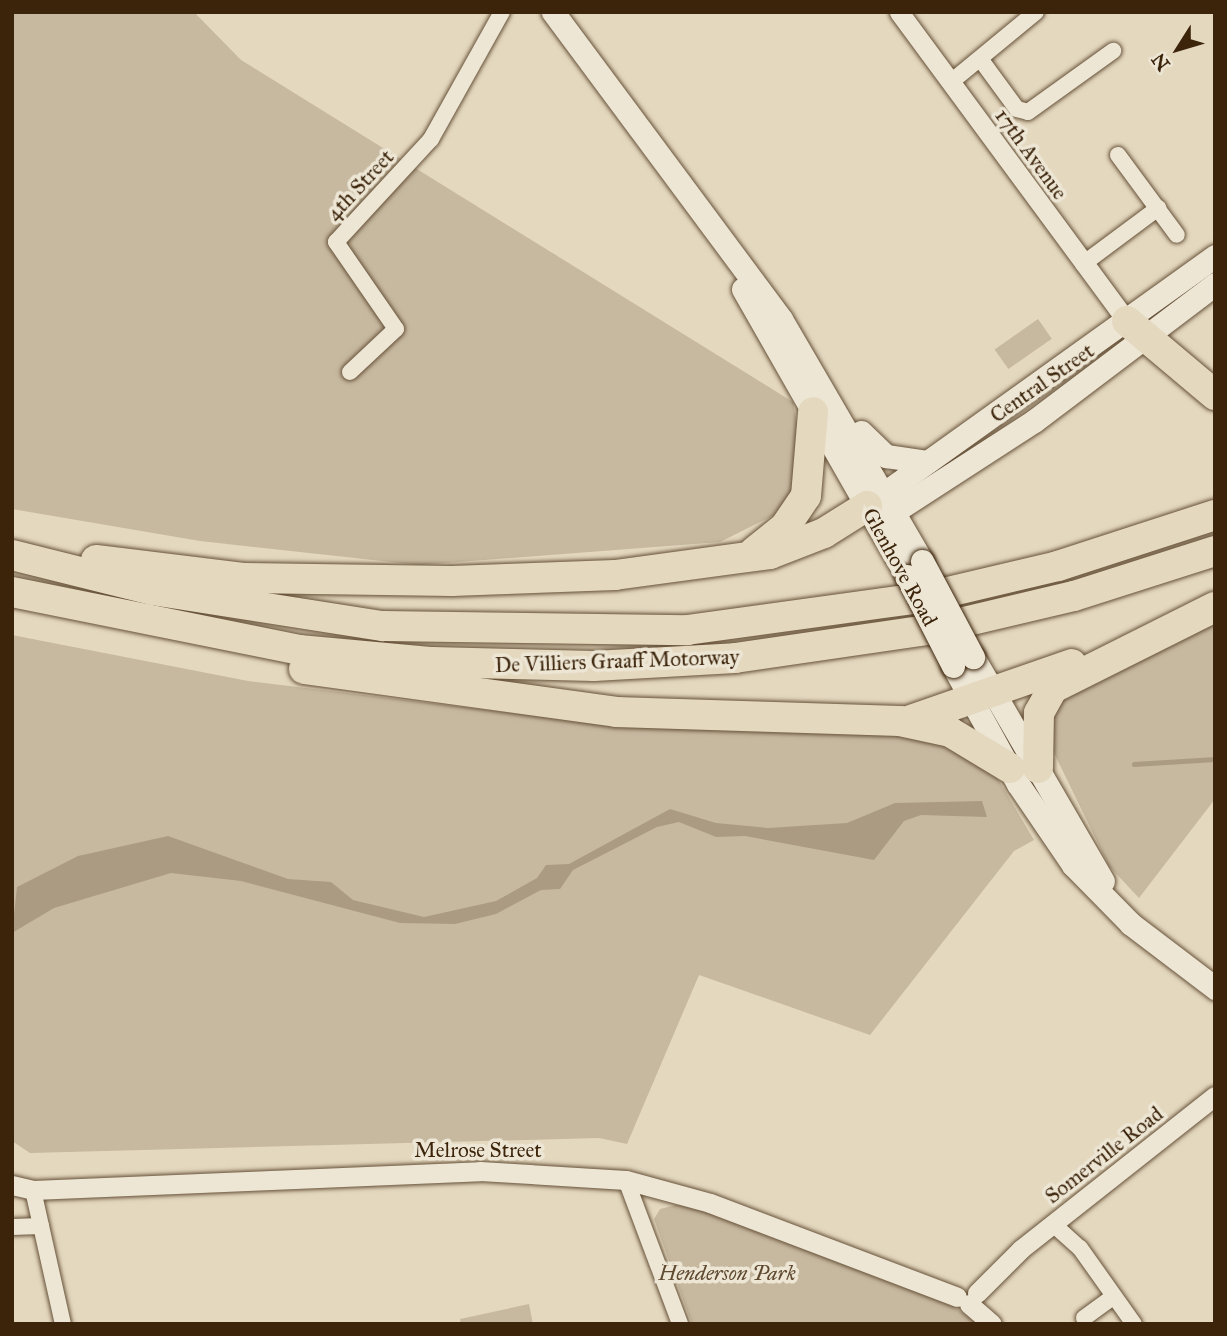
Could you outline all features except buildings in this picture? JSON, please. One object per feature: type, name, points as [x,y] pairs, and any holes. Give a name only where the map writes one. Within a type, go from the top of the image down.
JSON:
[{"type":"highway","points":[[1137,330],[1215,395]]},
{"type":"highway","points":[[736,563],[774,537],[800,507],[811,478],[826,411]]},
{"type":"highway","points":[[12,549],[245,578],[356,581],[538,579],[736,563],[814,538],[881,509]]},
{"type":"highway","points":[[12,555],[152,590],[383,626],[687,630],[928,597],[1058,566],[1215,515]]},
{"type":"highway","name":"De Villiers Graaff Motorway","points":[[12,592],[192,632],[432,663],[594,666],[735,658],[1020,611],[1215,551]]},
{"type":"highway","points":[[192,632],[206,647],[233,656],[497,698],[627,712],[900,721],[950,732],[1027,773],[1038,723],[1049,692],[1127,647],[1215,607]]},
{"type":"highway","points":[[900,721],[1127,647]]},
{"type":"main road","name":"Glenhove Road","points":[[553,12],[672,178],[826,411],[1058,830],[1152,936],[1215,988]]},
{"type":"main road","name":"Central Street","points":[[881,509],[1137,330],[1215,256]]},
{"type":"main road","name":"Central Street","points":[[881,509],[927,462],[1215,284]]},
{"type":"main road","points":[[826,411],[875,450],[927,462]]},
{"type":"street","name":"4th Street","points":[[350,372],[396,329],[335,242],[431,139],[502,12]]},
{"type":"street","name":"17th Avenue","points":[[899,12],[1083,264],[1137,330]]},
{"type":"street","points":[[951,82],[1036,12]]},
{"type":"street","points":[[981,60],[1017,109],[1028,112],[1113,51]]},
{"type":"street","points":[[1118,155],[1177,235]]},
{"type":"street","points":[[1083,264],[1157,208]]},
{"type":"street","name":"Somerville Road","points":[[968,1294],[1215,1096]]},
{"type":"street","name":"Melrose Street","points":[[12,1185],[33,1190],[467,1171],[626,1180],[710,1203],[968,1294]]},
{"type":"street","points":[[626,1180],[680,1324]]},
{"type":"street","points":[[33,1190],[63,1324]]},
{"type":"street","points":[[1053,1224],[1080,1248],[1112,1298],[1134,1324]]},
{"type":"street","points":[[12,1227],[41,1226]]},
{"type":"street","points":[[968,1294],[991,1322]]},
{"type":"street","points":[[1084,1318],[1112,1298]]},
{"type":"green space","points":[[12,12],[194,12],[241,60],[793,402],[802,454],[786,509],[720,542],[419,565],[200,541],[12,509]]},
{"type":"green space","points":[[1038,319],[1052,339],[1008,369],[995,349]]},
{"type":"green space","points":[[1215,624],[1215,799],[1139,898],[1109,866],[1053,751],[1055,693]]},
{"type":"green space","points":[[12,635],[248,681],[544,717],[941,738],[993,771],[1034,840],[1014,851],[870,1035],[699,975],[627,1144],[599,1138],[30,1153],[12,1141]]},
{"type":"green space","name":"Henderson Park","points":[[684,1203],[939,1296],[978,1324],[692,1324],[654,1219],[660,1209]]},
{"type":"green space","points":[[529,1304],[533,1324],[461,1324],[460,1319]]},
{"type":"shaded area","points":[[982,801],[987,817],[921,815],[904,821],[874,860],[745,836],[716,837],[679,822],[657,827],[573,870],[560,889],[541,890],[496,914],[455,924],[400,923],[241,881],[171,873],[54,908],[12,933],[17,887],[78,856],[168,836],[288,879],[331,882],[353,900],[424,917],[496,901],[537,878],[546,865],[569,864],[670,809],[716,823],[768,828],[847,823],[895,803]]},
{"type":"waterway","points":[[1134,764],[1215,759]]}]
